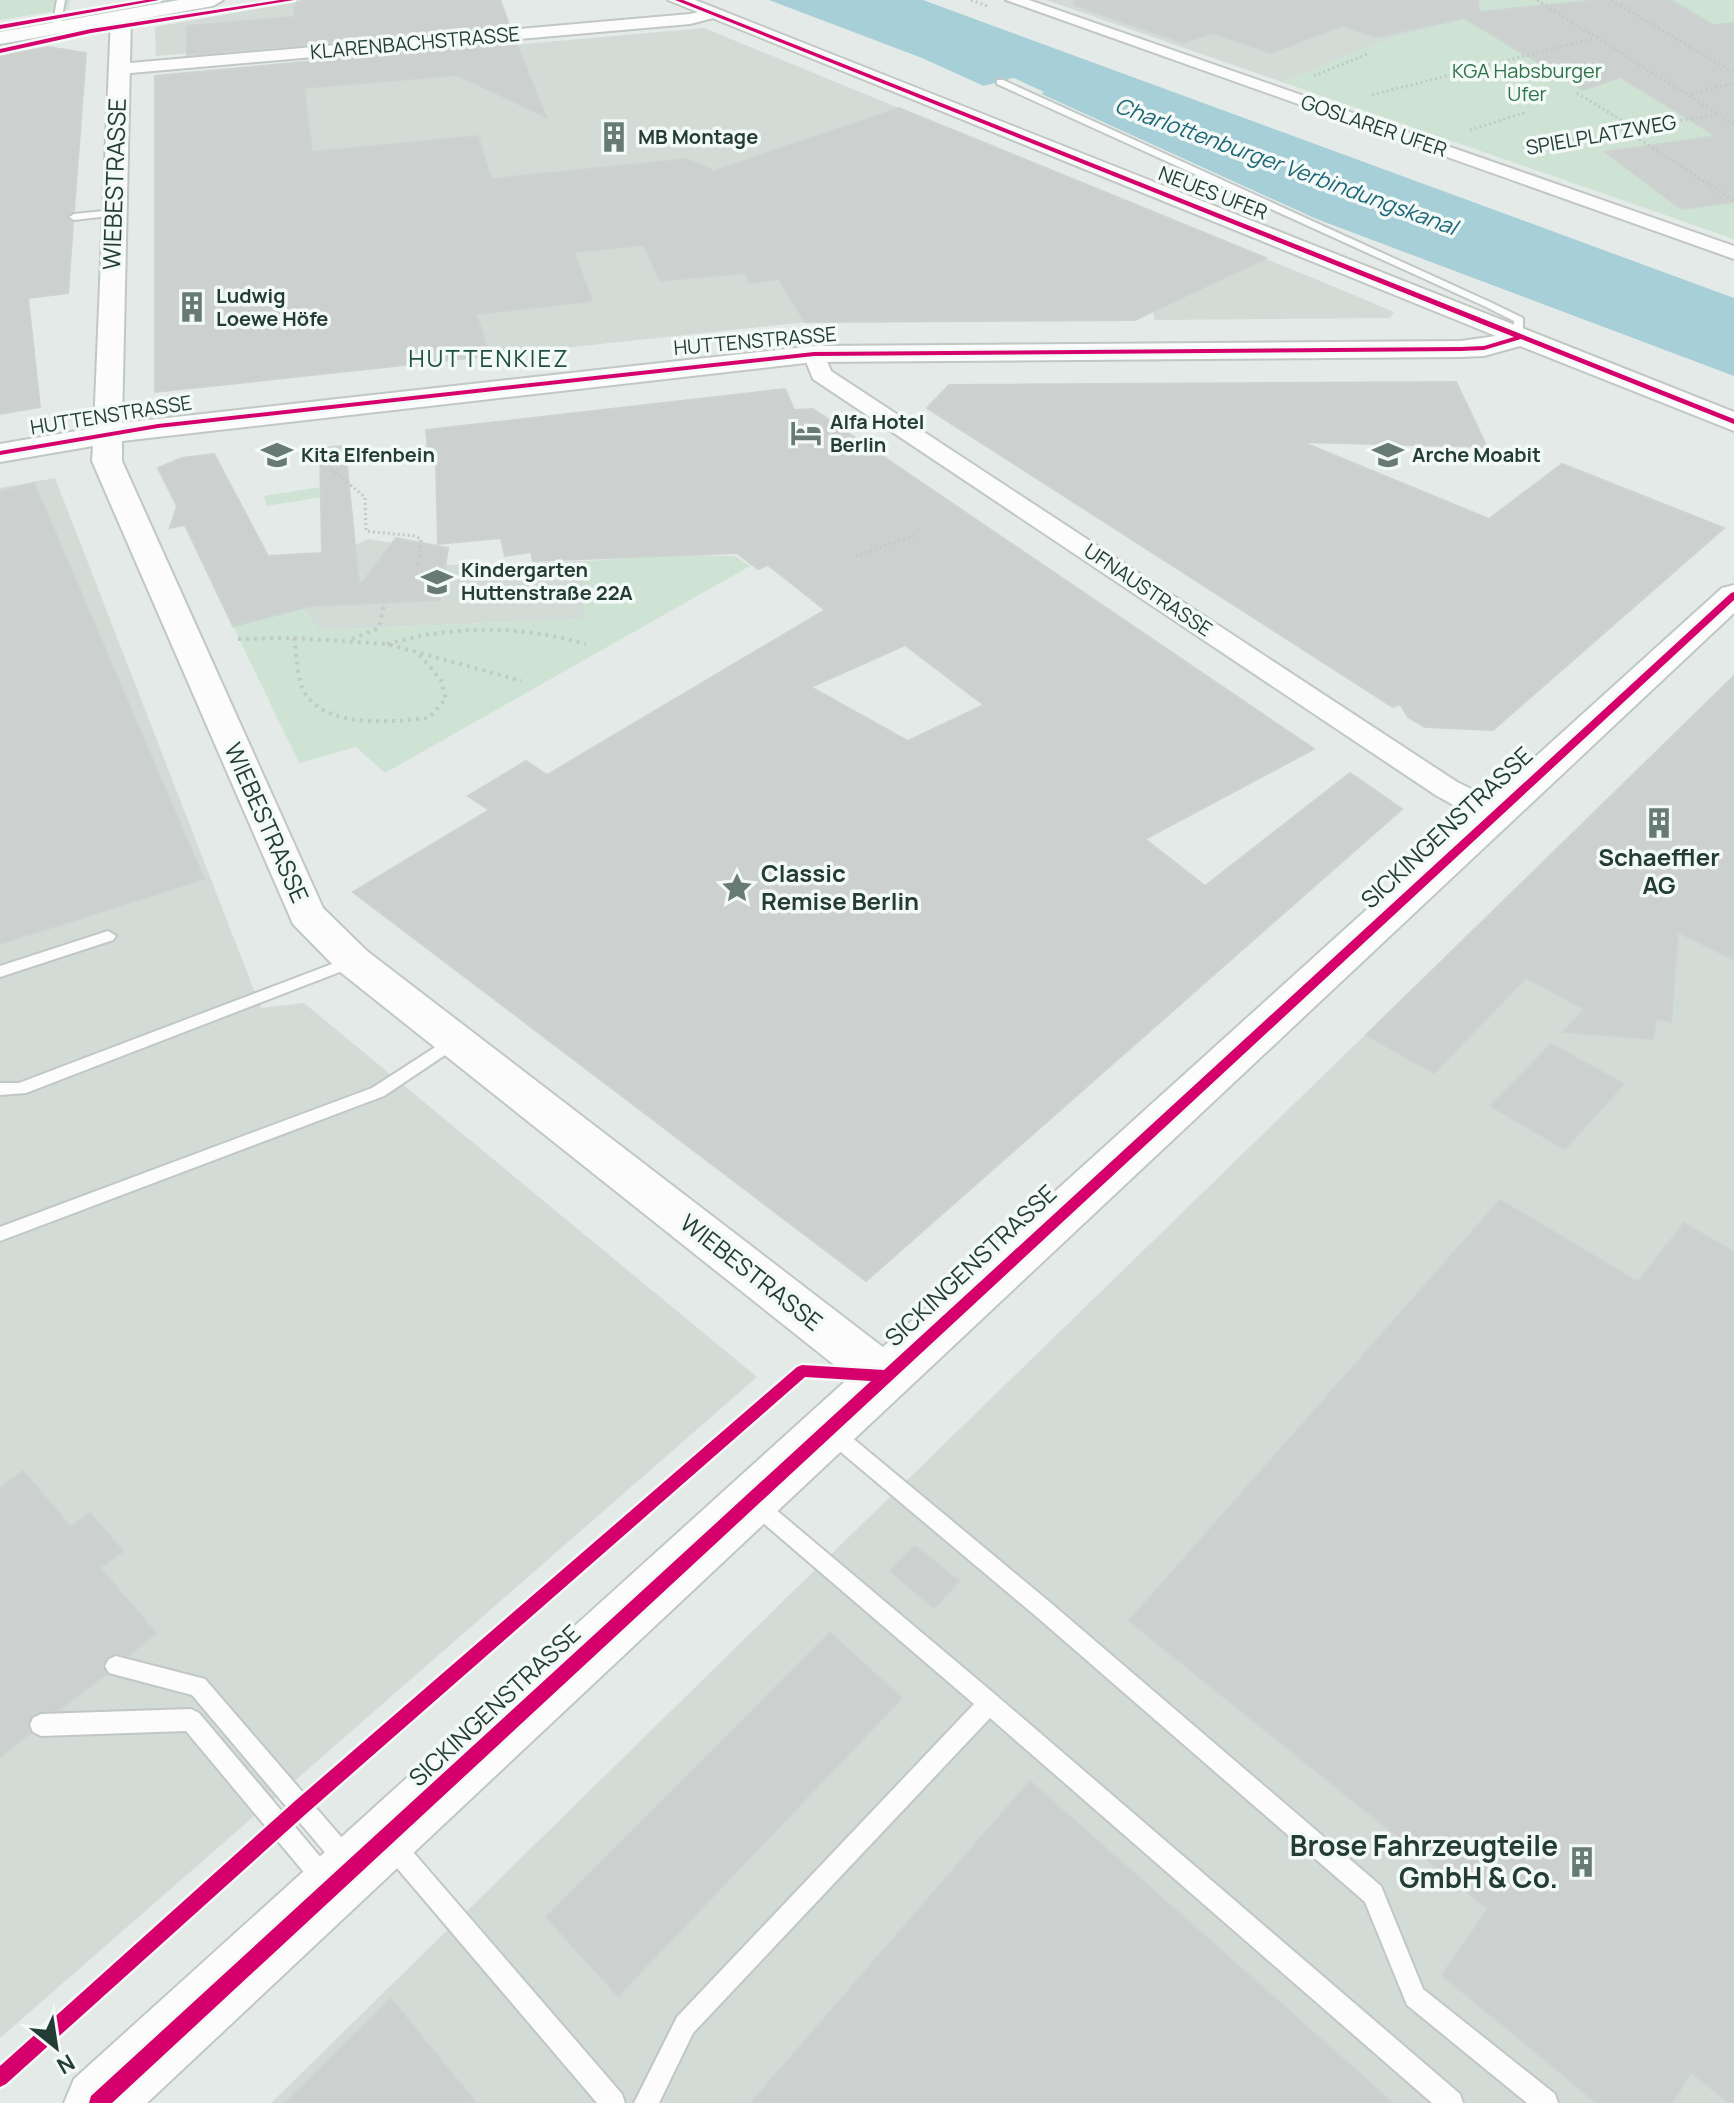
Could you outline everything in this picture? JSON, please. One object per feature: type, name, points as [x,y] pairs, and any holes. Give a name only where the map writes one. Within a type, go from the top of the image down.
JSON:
[{"type":"main road","points":[[0,38],[213,0]]},
{"type":"main road","name":"SICKINGENSTRASSE","points":[[98,2103],[1734,595]]},
{"type":"street","name":"NEUES UFER","points":[[678,0],[1734,422]]},
{"type":"street","name":"GOSLARER UFER","points":[[1014,0],[1734,253]]},
{"type":"street","name":"KLARENBACHSTRASSE","points":[[119,69],[690,19],[711,14]]},
{"type":"street","name":"WIEBESTRASSE","points":[[121,17],[107,461],[307,915],[353,961],[884,1376]]},
{"type":"street","name":"HUTTENSTRASSE","points":[[0,453],[107,434],[814,354],[1461,349],[1484,348],[1518,338]]},
{"type":"street","name":"UFNAUSTRASSE","points":[[814,354],[821,374],[1447,789],[1495,813]]},
{"type":"lane","points":[[56,28],[61,0]]},
{"type":"lane","points":[[1000,82],[1508,314],[1519,320],[1518,338]]},
{"type":"lane","points":[[74,217],[114,213]]},
{"type":"lane","points":[[0,972],[108,936]]},
{"type":"lane","points":[[0,1089],[20,1089],[353,961]]},
{"type":"lane","points":[[0,1234],[378,1092],[454,1041]]},
{"type":"lane","points":[[827,1429],[1045,1611],[1373,1894],[1415,1997],[1546,2103]]},
{"type":"lane","points":[[750,1500],[1451,2103]]},
{"type":"lane","points":[[116,1666],[198,1686],[357,1864]]},
{"type":"lane","points":[[646,2103],[685,2025],[989,1703]]},
{"type":"lane","points":[[41,1725],[191,1720],[357,1864],[613,2103]]},
{"type":"path","points":[[1537,0],[1734,124]]},
{"type":"path","points":[[1611,0],[1734,73]]},
{"type":"path","points":[[1372,95],[1595,38]]},
{"type":"path","points":[[1304,80],[1367,54]]},
{"type":"path","points":[[1690,94],[1734,83]]},
{"type":"path","points":[[1577,93],[1635,129]]},
{"type":"path","points":[[1468,131],[1527,112]]},
{"type":"path","points":[[1626,130],[1734,201]]},
{"type":"path","points":[[331,469],[365,497],[366,531],[379,536],[391,532],[417,535],[421,539],[418,566]]},
{"type":"path","points":[[856,556],[916,535]]},
{"type":"path","points":[[347,641],[379,628],[384,603]]},
{"type":"path","points":[[387,644],[422,633],[490,627],[527,629],[586,644]]},
{"type":"path","points":[[294,638],[306,693],[319,707],[373,721],[428,718],[446,699],[441,680],[419,653]]},
{"type":"path","points":[[238,639],[294,638],[387,644],[522,681]]},
{"type":"shaded area","points":[[1046,0],[1442,0],[1462,21],[1391,38],[1282,82]]},
{"type":"shaded area","points":[[295,2],[295,44],[156,56],[155,27]]},
{"type":"shaded area","points":[[704,28],[1394,312],[1390,318],[1155,320],[1143,269],[794,304],[805,322],[155,392],[155,76]]},
{"type":"shaded area","points":[[55,478],[261,1008],[304,1003],[757,1377],[0,2038],[0,488]]},
{"type":"shaded area","name":"Kindergarten Huttenstraße 22A","points":[[368,539],[393,543],[412,566],[587,561],[584,619],[319,630],[300,604],[355,545]]},
{"type":"shaded area","points":[[1734,676],[1734,2103],[271,2103],[823,1562]]},
{"type":"green space","points":[[0,0],[70,0],[68,9],[0,20]]},
{"type":"green space","name":"KGA Habsburger Ufer","points":[[1442,0],[1734,0],[1734,239],[1282,82],[1391,38],[1461,21]]},
{"type":"green space","points":[[327,486],[329,496],[266,506],[264,496]]},
{"type":"green space","points":[[678,555],[735,556],[750,566],[385,773],[356,747],[299,763],[232,624],[300,604],[320,630],[583,619],[587,561]]},
{"type":"water","name":"Charlottenburger Verbindungskanal","points":[[769,0],[923,0],[1734,298],[1734,376],[1314,218],[1039,93],[1043,92],[1014,78],[984,86],[922,58]]},
{"type":"pier","points":[[1013,78],[1044,92],[1041,94],[1371,244],[1312,222],[1038,97],[1036,92],[1013,82],[990,89],[984,86]]},
{"type":"building","points":[[500,0],[510,27],[187,55],[187,26],[294,17],[295,2]]},
{"type":"building","points":[[1075,0],[1478,0],[1479,12],[1598,0],[1671,0],[1713,25],[1734,23],[1734,202],[1681,209],[1605,152],[1716,136],[1620,77],[1583,90],[1464,18],[1376,37],[1342,26],[1270,53],[1213,33],[1184,43],[1074,5]]},
{"type":"building","points":[[516,42],[546,117],[457,75],[304,88],[312,152],[478,136],[491,179],[687,159],[714,171],[899,108],[1266,258],[1135,320],[805,322],[779,279],[749,283],[746,273],[660,281],[644,245],[574,252],[592,301],[476,314],[490,356],[155,392],[155,76]]},
{"type":"building","points":[[48,47],[86,53],[74,211],[66,216],[73,223],[68,293],[28,298],[40,407],[0,414],[0,56]]},
{"type":"building","points":[[1456,382],[1487,447],[1302,442],[1489,519],[1562,464],[1724,528],[1493,730],[1425,727],[1408,717],[1400,704],[1393,707],[927,408],[949,385]]},
{"type":"building","points":[[785,389],[794,410],[813,409],[1314,749],[1145,839],[1205,886],[1350,773],[1402,809],[866,1281],[353,892],[489,810],[468,796],[526,761],[547,775],[825,610],[768,565],[758,569],[737,553],[533,561],[531,552],[505,556],[501,538],[438,544],[436,461],[429,462],[426,430]],"holes":[[[905,645],[984,705],[908,741],[811,687]]]},
{"type":"building","points":[[345,446],[359,586],[396,538],[448,548],[440,600],[311,606],[233,626],[185,525],[170,528],[177,506],[158,468],[182,458],[214,454],[268,556],[322,553],[320,448]]},
{"type":"building","points":[[34,483],[204,879],[0,944],[0,492]]},
{"type":"building","points":[[1734,676],[1734,960],[1678,932],[1671,1022],[1656,1019],[1653,1039],[1563,1032],[1585,1009],[1526,978],[1434,1073],[1366,1035]]},
{"type":"building","points":[[1551,1044],[1624,1084],[1565,1149],[1490,1106]]},
{"type":"building","name":"Brose Fahrzeugteile GmbH & Co.","points":[[1500,1200],[1638,1282],[1684,1223],[1734,1252],[1734,2103],[1729,2103],[1691,2072],[1672,2103],[1597,2103],[1442,1975],[1488,1909],[1129,1621]]},
{"type":"building","points":[[23,1471],[71,1527],[90,1513],[123,1551],[100,1568],[156,1633],[128,1656],[117,1653],[108,1656],[102,1665],[106,1674],[59,1710],[32,1715],[27,1724],[30,1733],[0,1757],[0,1488]]},
{"type":"building","points":[[915,1546],[959,1581],[934,1608],[890,1571]]},
{"type":"building","points":[[830,1633],[902,1698],[618,1996],[546,1917]]},
{"type":"building","points":[[1030,1781],[1393,2103],[751,2103]]},
{"type":"building","points":[[391,1999],[476,2103],[285,2103]]},
{"type":"cycle path","points":[[0,27],[156,0]]},
{"type":"cycle path","points":[[0,51],[91,31],[291,0]]},
{"type":"cycle path","points":[[678,0],[1734,422]]},
{"type":"cycle path","points":[[0,453],[158,426],[814,354],[1461,349],[1484,348],[1518,338]]},
{"type":"cycle path","points":[[98,2103],[1734,595]]},
{"type":"cycle path","points":[[0,2078],[301,1807],[802,1371],[884,1376]]},
{"type":"place","name":"MB Montage","points":[[614,137]]},
{"type":"place","name":"Ludwig Loewe Höfe","points":[[192,307]]},
{"type":"place","name":"Alfa Hotel Berlin","points":[[806,433]]},
{"type":"place","name":"Kita Elfenbein","points":[[277,455]]},
{"type":"place","name":"Arche Moabit","points":[[1388,455]]},
{"type":"place","name":"Kindergarten Huttenstraße 22A","points":[[437,582]]},
{"type":"place","name":"Schaeffler AG","points":[[1659,823]]},
{"type":"place","name":"Classic Remise Berlin","points":[[737,888]]},
{"type":"place","name":"Brose Fahrzeugteile GmbH & Co.","points":[[1582,1862]]},
{"type":"district","name":"HUTTENKIEZ","points":[[489,359]]}]
